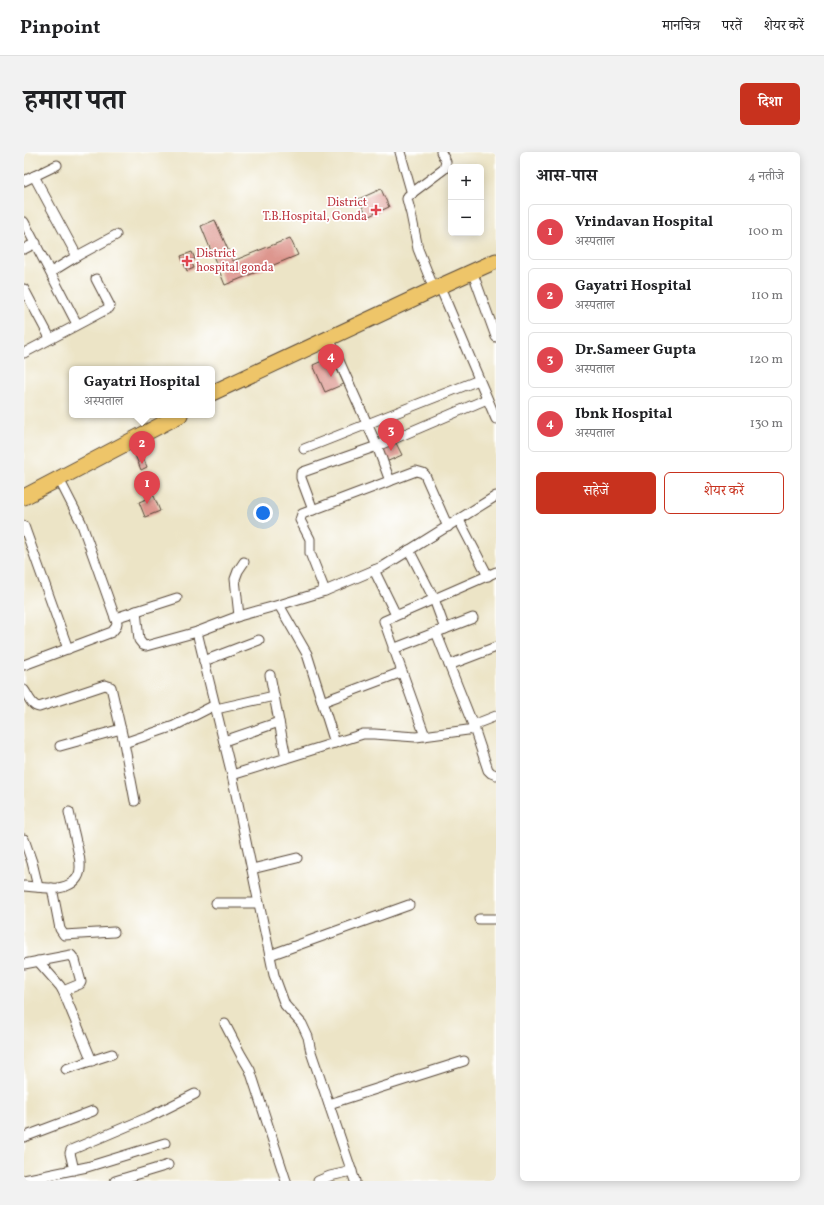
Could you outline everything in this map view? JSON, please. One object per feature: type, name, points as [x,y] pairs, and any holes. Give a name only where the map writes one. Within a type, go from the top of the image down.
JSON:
[{"type":"highway","points":[[215,398],[332,345],[496,261]]},
{"type":"highway","points":[[215,392],[439,291],[475,279],[496,269]]},
{"type":"highway","points":[[24,489],[162,418]]},
{"type":"highway","points":[[24,497],[174,418]]},
{"type":"street","points":[[400,152],[412,194]]},
{"type":"street","points":[[441,152],[446,162],[444,169],[412,194],[407,199],[407,202],[418,249],[439,291],[496,419]]},
{"type":"street","points":[[24,181],[57,165]]},
{"type":"street","points":[[34,176],[78,256]]},
{"type":"street","points":[[24,222],[77,324]]},
{"type":"street","points":[[51,272],[116,235]]},
{"type":"street","points":[[24,250],[36,243]]},
{"type":"street","points":[[25,350],[105,312],[109,308],[110,306],[96,279]]},
{"type":"street","points":[[475,279],[496,337]]},
{"type":"street","points":[[24,289],[50,338]]},
{"type":"street","points":[[332,345],[377,446],[390,481]]},
{"type":"street","points":[[304,449],[479,380]]},
{"type":"street","points":[[313,510],[301,478],[301,474],[303,472],[377,446],[488,399]]},
{"type":"street","points":[[325,591],[310,553],[310,540],[300,520],[302,514],[416,471],[425,475],[448,527]]},
{"type":"street","points":[[24,665],[112,632],[117,623],[80,517],[59,479]]},
{"type":"street","points":[[136,611],[139,640],[143,645],[146,646],[197,632],[239,616],[325,591],[374,570],[448,527],[496,496]]},
{"type":"street","points":[[425,736],[384,621],[492,574],[459,520]]},
{"type":"street","points":[[24,526],[68,648]]},
{"type":"street","points":[[409,550],[434,599],[449,665],[474,727],[488,770],[493,774],[496,774]]},
{"type":"street","points":[[239,616],[235,579],[244,562]]},
{"type":"street","points":[[374,570],[396,615]]},
{"type":"street","points":[[115,618],[177,598]]},
{"type":"street","points":[[279,605],[307,654],[335,743]]},
{"type":"street","points":[[393,649],[473,618]]},
{"type":"street","points":[[197,632],[232,775],[274,975],[285,1005],[300,1021],[305,1029],[311,1052],[355,1181]]},
{"type":"street","points":[[204,661],[259,640]]},
{"type":"street","points":[[449,665],[496,647]]},
{"type":"street","points":[[322,702],[402,672]]},
{"type":"street","points":[[270,675],[286,758]]},
{"type":"street","points":[[24,690],[33,704],[39,707],[105,685],[109,686],[113,691],[135,801]]},
{"type":"street","points":[[124,743],[174,726],[215,707],[274,696]]},
{"type":"street","points":[[232,775],[368,734],[416,737],[425,736],[474,727],[496,716]]},
{"type":"street","points":[[224,741],[279,722]]},
{"type":"street","points":[[60,746],[121,729]]},
{"type":"street","points":[[24,886],[52,888],[66,886],[77,878],[81,867],[81,862],[69,812]]},
{"type":"street","points":[[24,839],[32,862],[38,887]]},
{"type":"street","points":[[252,869],[297,858]]},
{"type":"street","points":[[52,888],[60,929],[64,935],[114,932]]},
{"type":"street","points":[[216,904],[259,903]]},
{"type":"street","points":[[270,955],[409,906]]},
{"type":"street","points":[[479,919],[496,919]]},
{"type":"street","points":[[24,964],[69,955],[72,956],[75,960],[81,982],[80,984],[63,991]]},
{"type":"street","points":[[38,961],[63,991],[92,1061]]},
{"type":"street","points":[[226,1024],[250,1070],[286,1181]]},
{"type":"street","points":[[66,1069],[112,1054]]},
{"type":"street","points":[[329,1104],[464,1060]]},
{"type":"street","points":[[74,1170],[70,1153],[71,1150],[149,1117],[195,1094]]},
{"type":"street","points":[[24,1137],[93,1111]]},
{"type":"street","points":[[24,1180],[103,1163],[165,1143]]},
{"type":"street","points":[[115,1181],[168,1165]]},
{"type":"street","points":[[318,1181],[330,1176],[352,1172]]},
{"type":"building","points":[[381,189],[389,207],[367,217],[359,199]]},
{"type":"building","points":[[215,220],[233,261],[290,238],[298,255],[225,285],[201,226]]},
{"type":"building","points":[[192,252],[195,259],[191,260],[194,268],[187,271],[181,256]]},
{"type":"building","points":[[331,357],[344,384],[325,392],[313,365]]},
{"type":"building","points":[[395,441],[402,455],[386,462],[380,448]]},
{"type":"building","points":[[141,452],[147,467],[141,470],[135,455]]},
{"type":"building","points":[[154,496],[160,511],[145,517],[139,502]]},
{"type":"place","name":"District T.B.Hospital, Gonda","points":[[376,210]]},
{"type":"place","name":"District hospital gonda","points":[[187,261]]},
{"type":"place","name":"Ibnk Hospital","points":[[331,377]]},
{"type":"place","name":"Dr.Sameer Gupta","points":[[391,451]]},
{"type":"place","name":"Gayatri Hospital","points":[[142,464]]},
{"type":"place","name":"Vrindavan Hospital","points":[[147,504]]}]
